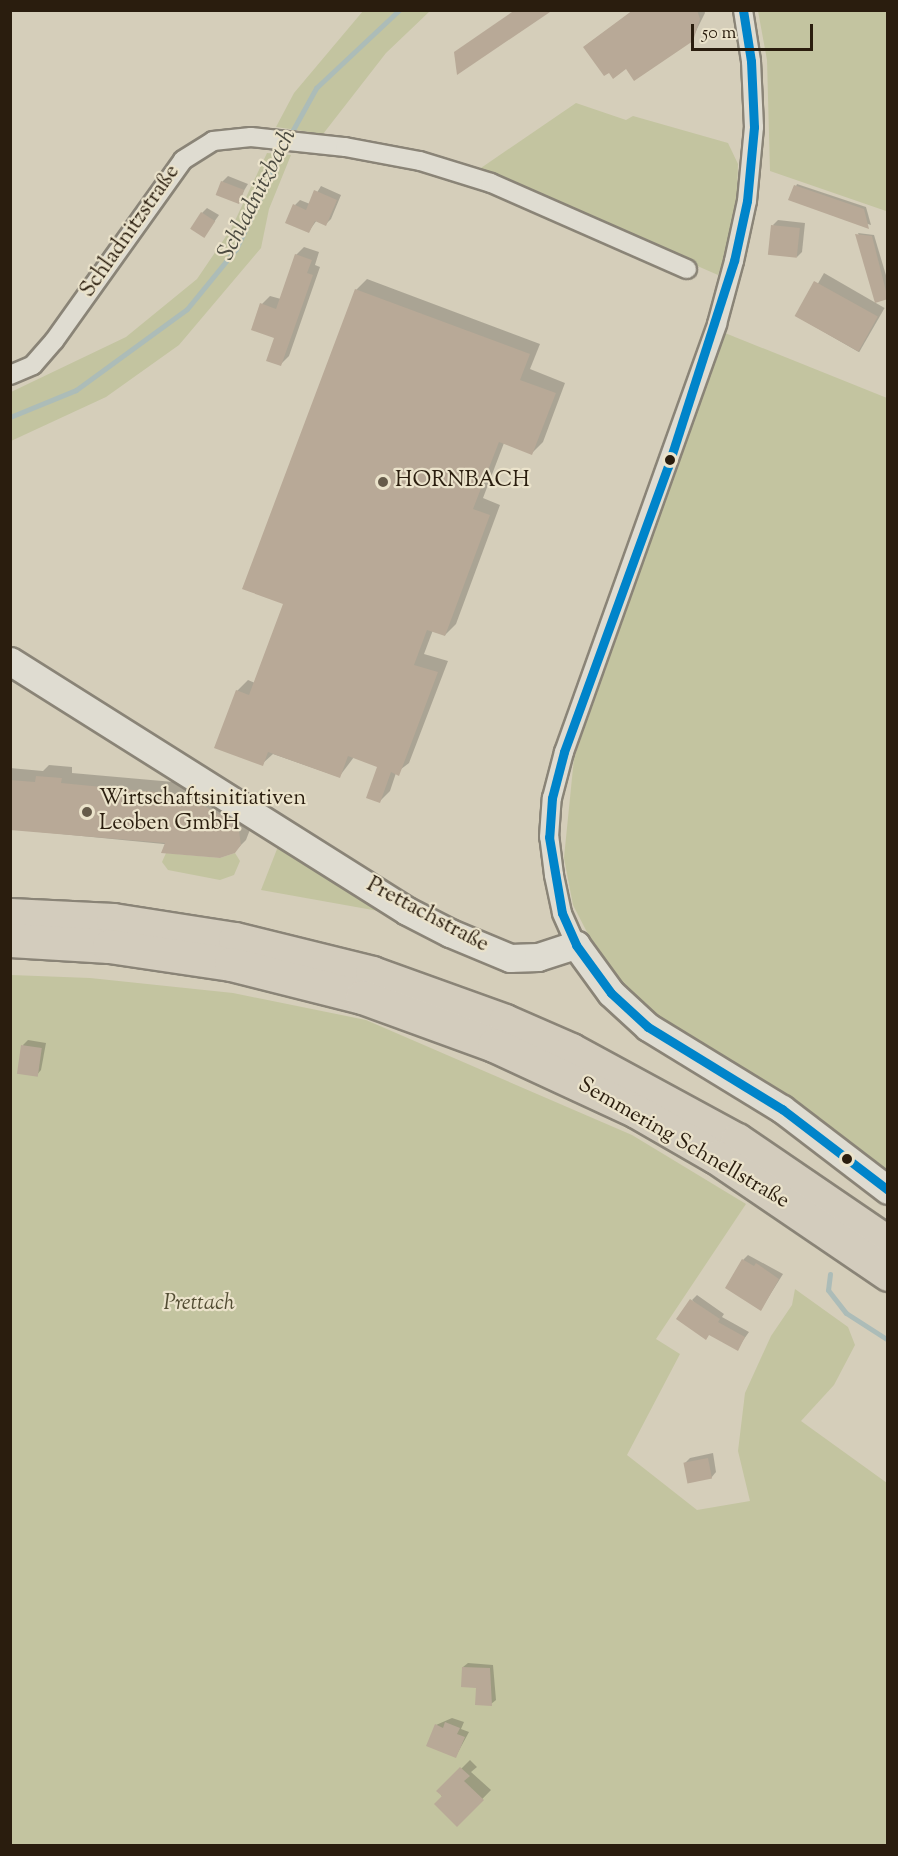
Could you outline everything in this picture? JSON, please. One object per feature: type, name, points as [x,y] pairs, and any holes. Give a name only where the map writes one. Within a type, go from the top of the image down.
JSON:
[{"type":"highway","name":"Semmering Schnellstraße","points":[[10,915],[113,920],[235,939],[372,973],[736,1140],[888,1243]]},
{"type":"highway","name":"Semmering Schnellstraße","points":[[10,940],[109,946],[231,964],[499,1033]]},
{"type":"highway","name":"Semmering Schnellstraße","points":[[565,1061],[716,1157],[888,1274]]},
{"type":"street","points":[[743,10],[751,61],[754,127],[747,201],[734,261],[717,324],[564,752],[552,798],[549,837],[562,913],[576,945],[611,993],[648,1027],[782,1109],[888,1190]]},
{"type":"street","name":"Schladnitzstraße","points":[[10,375],[33,365],[54,342],[183,160],[213,141],[251,138],[420,161],[491,183],[687,269]]},
{"type":"street","name":"Prettachstraße","points":[[10,661],[399,906],[450,933],[510,958],[538,957],[576,945]]},
{"type":"green space","points":[[363,11],[430,11],[386,53],[323,134],[276,127],[294,93]]},
{"type":"green space","points":[[758,11],[887,11],[887,217],[886,211],[770,171],[767,60]]},
{"type":"green space","points":[[576,103],[626,120],[633,116],[728,143],[738,164],[737,194],[733,232],[718,275],[478,170]]},
{"type":"green space","points":[[267,153],[291,155],[269,209],[261,248],[179,345],[106,397],[11,441],[11,392],[126,337],[197,279],[231,229]]},
{"type":"green space","points":[[725,333],[887,398],[887,1175],[668,1028],[607,971],[573,905],[564,858],[574,758]]},
{"type":"green space","points":[[279,844],[384,912],[261,890]]},
{"type":"green space","points":[[166,853],[220,858],[235,853],[240,861],[234,875],[220,880],[168,870],[162,862]]},
{"type":"green space","name":"Prettach","points":[[11,975],[90,978],[233,993],[366,1020],[632,1135],[746,1204],[656,1339],[680,1354],[627,1455],[697,1510],[750,1501],[738,1451],[745,1393],[771,1336],[792,1305],[795,1289],[848,1327],[855,1345],[834,1385],[801,1421],[887,1483],[887,1845],[11,1846]]},
{"type":"building","points":[[515,10],[553,10],[457,75],[454,52]]},
{"type":"building","points":[[633,10],[697,10],[700,19],[693,41],[634,81],[626,69],[613,79],[609,73],[604,76],[583,47]]},
{"type":"building","points":[[221,181],[244,190],[239,204],[216,195]]},
{"type":"building","points":[[794,185],[864,209],[869,229],[788,200]]},
{"type":"building","points":[[314,190],[337,200],[326,226],[315,221],[309,233],[285,223],[293,204],[306,210]]},
{"type":"building","points":[[201,212],[215,221],[204,238],[190,229]]},
{"type":"building","points":[[771,225],[800,228],[797,258],[768,255]]},
{"type":"building","points":[[855,234],[872,236],[888,299],[875,303]]},
{"type":"building","points":[[295,254],[312,260],[307,273],[313,275],[281,366],[266,361],[274,338],[251,330],[260,303],[276,309]]},
{"type":"building","points":[[814,281],[878,316],[858,351],[795,316]]},
{"type":"building","name":"HORNBACH","points":[[355,289],[530,354],[520,380],[556,393],[532,455],[499,442],[473,509],[490,515],[445,636],[427,630],[414,665],[438,672],[399,776],[391,772],[380,803],[366,798],[377,767],[348,756],[340,778],[268,752],[263,766],[214,748],[236,690],[249,695],[283,604],[242,589]]},
{"type":"building","name":"Wirtschaftsinitiativen Leoben GmbH","points":[[36,776],[62,778],[61,783],[185,795],[227,819],[239,831],[241,845],[235,853],[220,858],[161,853],[165,843],[10,830],[10,780],[35,782]]},
{"type":"building","points":[[21,1045],[42,1048],[38,1077],[17,1074]]},
{"type":"building","points":[[742,1259],[754,1266],[756,1263],[779,1279],[761,1311],[725,1288]]},
{"type":"building","points":[[690,1299],[720,1319],[718,1322],[745,1337],[738,1351],[709,1335],[706,1340],[676,1319]]},
{"type":"building","points":[[708,1458],[712,1479],[687,1483],[683,1463]]},
{"type":"building","points":[[462,1667],[490,1668],[492,1706],[475,1705],[476,1688],[461,1687]]},
{"type":"building","points":[[445,1722],[460,1728],[457,1734],[465,1737],[456,1758],[426,1746],[435,1724],[443,1728]]},
{"type":"building","points":[[460,1767],[470,1776],[464,1781],[484,1800],[457,1827],[434,1804],[442,1796],[436,1791]]},
{"type":"waterway","name":"Schladnitzbach","points":[[289,137],[316,88],[399,10]]},
{"type":"waterway","name":"Schladnitzbach","points":[[10,417],[76,390],[187,309],[236,249],[285,145]]},
{"type":"waterway","points":[[830,1274],[828,1290],[846,1313],[888,1340]]},
{"type":"transit line","points":[[743,10],[751,61],[754,127],[747,201],[734,261],[668,466],[564,752],[552,798],[549,837],[562,913],[576,945],[611,993],[648,1027],[782,1109],[888,1190]]},
{"type":"place","name":"HORNBACH","points":[[383,482]]},
{"type":"place","name":"Wirtschaftsinitiativen Leoben GmbH","points":[[87,812]]}]
